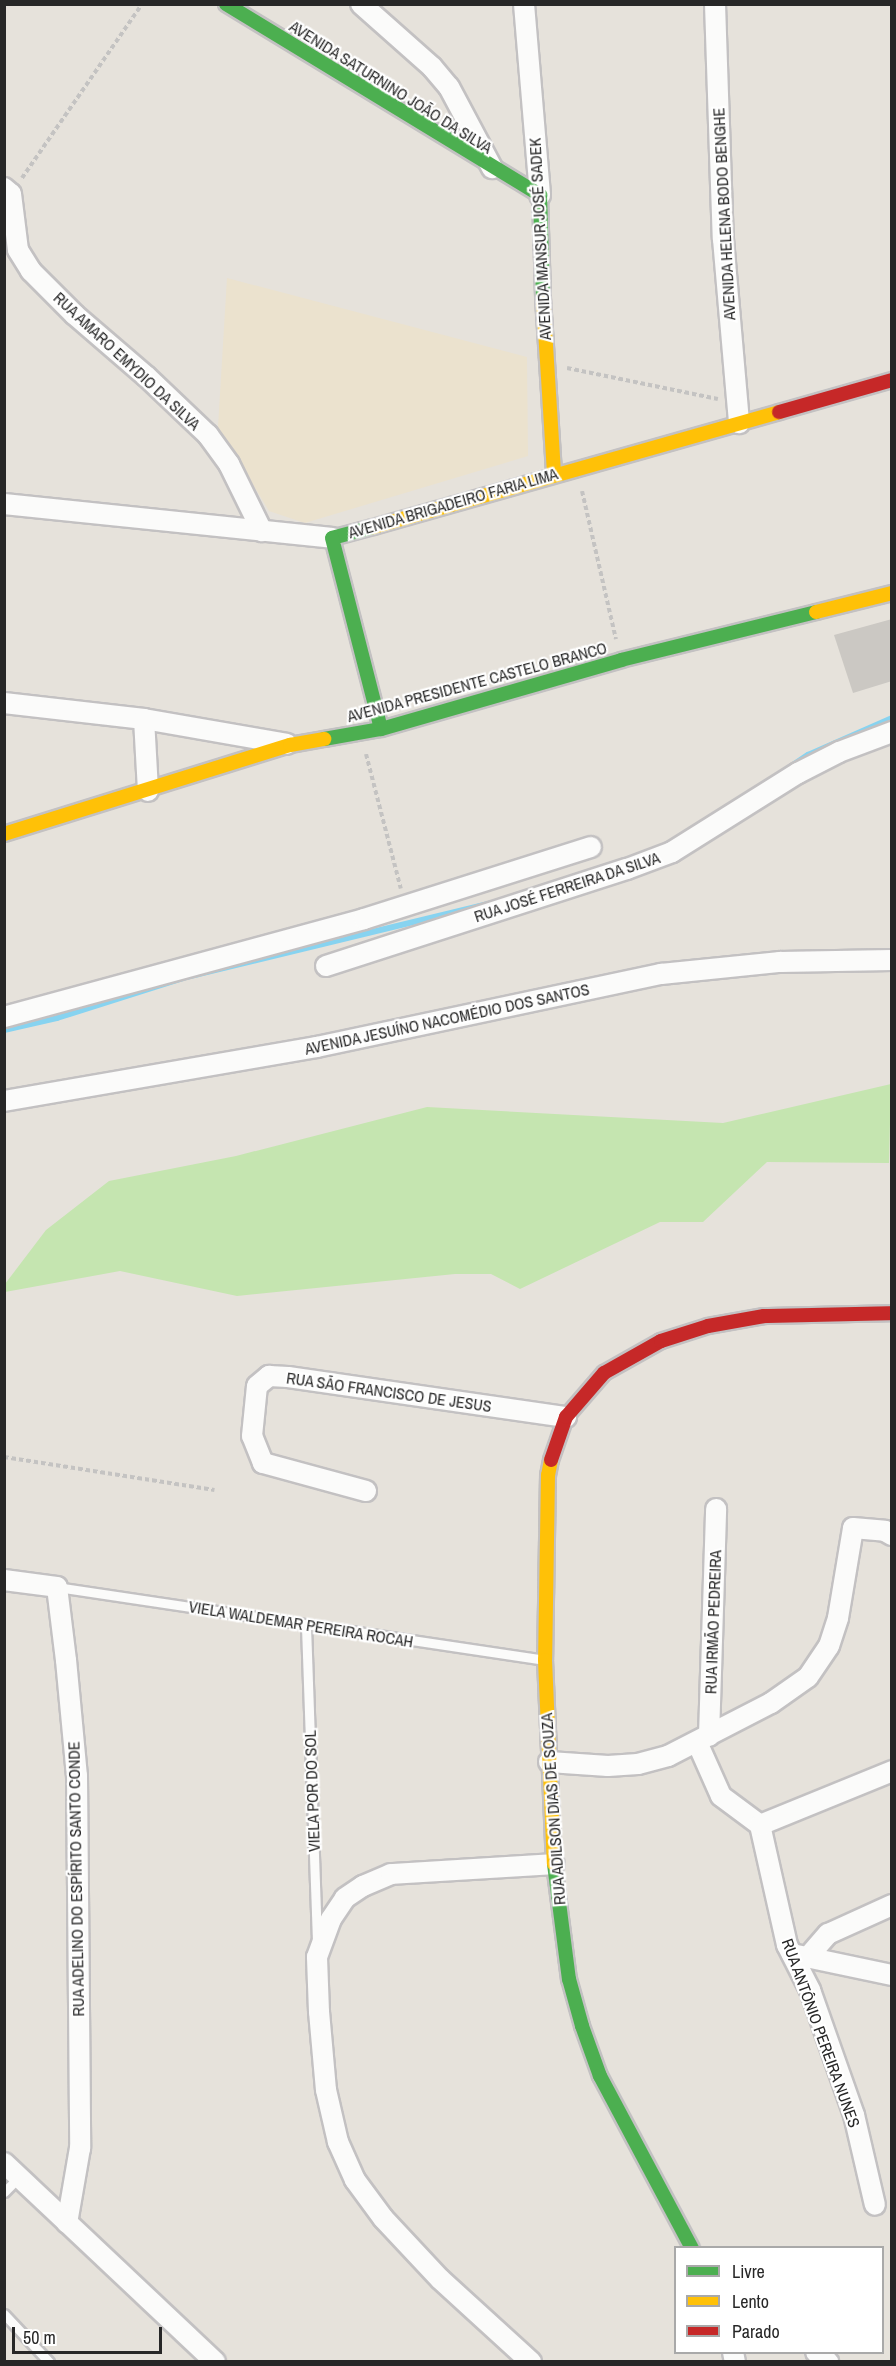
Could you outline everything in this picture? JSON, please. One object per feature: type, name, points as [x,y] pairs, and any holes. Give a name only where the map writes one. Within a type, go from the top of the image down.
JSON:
[{"type":"street","name":"AVENIDA SATURNINO JOÃO DA SILVA","points":[[226,4],[492,168],[540,195]]},
{"type":"street","points":[[361,4],[432,67],[449,87],[492,168]]},
{"type":"street","name":"AVENIDA MANSUR JOSÉ SADEK","points":[[524,4],[540,195],[545,363],[554,474]]},
{"type":"street","name":"AVENIDA HELENA BODO BENGHE","points":[[715,4],[723,239],[739,423]]},
{"type":"street","name":"RUA AMARO EMYDIO DA SILVA","points":[[8,191],[18,250],[31,271],[75,315],[146,376],[208,435],[230,464],[262,531]]},
{"type":"street","name":"AVENIDA BRIGADEIRO FARIA LIMA","points":[[4,504],[332,538],[891,380]]},
{"type":"street","points":[[332,538],[381,729]]},
{"type":"street","name":"AVENIDA PRESIDENTE CASTELO BRANCO","points":[[4,834],[290,745],[381,729],[621,660],[891,593]]},
{"type":"street","points":[[4,703],[144,719],[290,745]]},
{"type":"street","points":[[144,719],[148,791]]},
{"type":"street","name":"RUA JOSÉ FERREIRA DA SILVA","points":[[326,966],[627,869],[672,852],[798,773],[839,752],[891,732]]},
{"type":"street","name":"RUA JOSÉ FERREIRA DA SILVA","points":[[4,1017],[406,906],[591,847]]},
{"type":"street","name":"AVENIDA JESUÍNO NACOMÉDIO DOS SANTOS","points":[[4,1101],[317,1047],[661,974],[780,962],[891,960]]},
{"type":"street","name":"RUA ADILSON DIAS DE SOUZA","points":[[691,2246],[600,2076],[582,2026],[569,1979],[554,1864],[549,1762],[545,1660],[548,1475],[554,1447],[566,1417],[604,1373],[661,1341],[689,1332],[764,1316],[891,1313]]},
{"type":"street","name":"RUA SÃO FRANCISCO DE JESUS","points":[[366,1491],[263,1463],[252,1436],[257,1386],[269,1376],[288,1377],[566,1417]]},
{"type":"street","name":"RUA IRMÃO PEDREIRA","points":[[703,1739],[716,1509]]},
{"type":"street","points":[[549,1762],[608,1766],[638,1764],[668,1756],[771,1703],[808,1677],[829,1646],[838,1618],[853,1528],[885,1531],[891,1535]]},
{"type":"street","points":[[4,1580],[57,1587]]},
{"type":"street","name":"RUA ADELINO DO ESPÍRITO SANTO CONDE","points":[[57,1587],[77,1776],[80,2148],[67,2223]]},
{"type":"street","points":[[703,1739],[721,1796],[760,1825],[891,1772]]},
{"type":"street","name":"RUA ANTÔNIO PEREIRA NUNES","points":[[760,1825],[787,1945],[800,1956],[854,2115],[875,2205]]},
{"type":"street","points":[[531,2361],[440,2279],[383,2218],[355,2180],[338,2142],[326,2090],[318,2012],[317,1957],[331,1919],[345,1898],[363,1886],[391,1874],[554,1864]]},
{"type":"street","points":[[800,1956],[828,1934],[891,1905]]},
{"type":"street","points":[[800,1956],[891,1975]]},
{"type":"street","points":[[4,2163],[11,2185],[67,2223],[215,2361]]},
{"type":"lane","name":"VIELA WALDEMAR PEREIRA ROCAH","points":[[57,1587],[545,1660]]},
{"type":"lane","name":"VIELA POR DO SOL","points":[[306,1626],[317,1957]]},
{"type":"lane","points":[[4,2314],[49,2361]]},
{"type":"path","points":[[8,191],[142,4]]},
{"type":"path","points":[[545,363],[736,403]]},
{"type":"path","points":[[577,468],[621,660]]},
{"type":"path","points":[[360,733],[406,906]]},
{"type":"path","points":[[4,1457],[214,1490]]},
{"type":"shaded area","points":[[227,278],[527,357],[528,456],[305,523],[269,511],[218,427]]},
{"type":"green space","points":[[891,1084],[889,1163],[767,1162],[703,1222],[660,1222],[520,1289],[491,1274],[455,1274],[237,1296],[120,1271],[5,1292],[5,1284],[46,1230],[109,1181],[236,1156],[427,1107],[723,1123]]},
{"type":"building","points":[[892,619],[892,681],[853,693],[834,635]]},
{"type":"waterway","points":[[787,769],[808,755],[892,718]]},
{"type":"waterway","points":[[4,1030],[57,1018],[186,977],[488,904]]},
{"type":"traffic: fast","points":[[226,4],[540,195],[543,298]]},
{"type":"traffic: fast","points":[[373,527],[332,538],[381,729]]},
{"type":"traffic: fast","points":[[324,739],[381,729],[621,660],[816,612]]},
{"type":"traffic: fast","points":[[554,1864],[569,1979],[582,2026],[600,2076],[691,2246]]},
{"type":"traffic: slow","points":[[543,298],[554,474]]},
{"type":"traffic: slow","points":[[373,527],[779,412]]},
{"type":"traffic: slow","points":[[816,612],[892,593]]},
{"type":"traffic: slow","points":[[4,834],[290,745],[324,739]]},
{"type":"traffic: slow","points":[[551,1460],[548,1475],[545,1660],[554,1864]]},
{"type":"traffic: jam","points":[[779,412],[892,380]]},
{"type":"traffic: jam","points":[[551,1460],[566,1417],[604,1373],[661,1341],[708,1326],[764,1316],[892,1313]]}]
